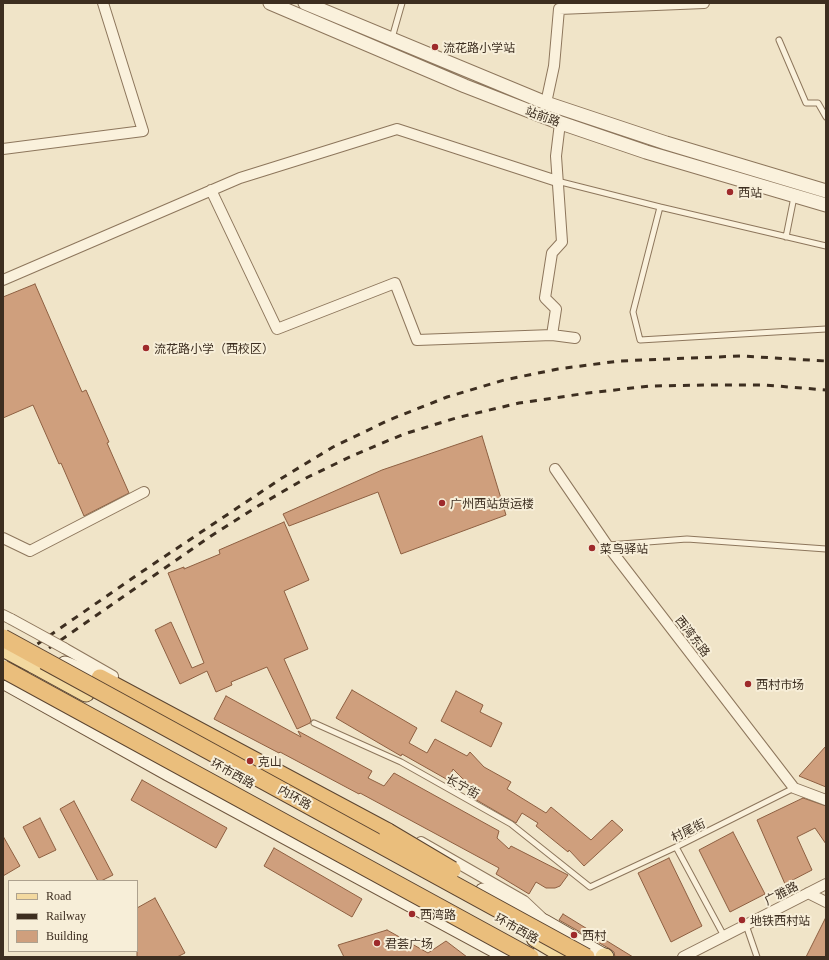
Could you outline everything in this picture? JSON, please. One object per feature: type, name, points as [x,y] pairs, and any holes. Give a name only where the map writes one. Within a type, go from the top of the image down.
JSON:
[{"type":"highway","name":"内环路","points":[[3,638],[587,957]]},
{"type":"highway","points":[[3,668],[530,957]]},
{"type":"highway","points":[[100,678],[394,836],[507,903],[587,957]]},
{"type":"main road","name":"环市西路","points":[[3,648],[52,688],[177,757],[393,859]]},
{"type":"main road","points":[[49,656],[65,664],[393,859],[489,895],[546,923],[605,957]]},
{"type":"main road","name":"环市西路","points":[[3,662],[26,667],[393,859],[562,955]]},
{"type":"main road","points":[[65,664],[100,678]]},
{"type":"main road","points":[[8,684],[168,773],[508,957]]},
{"type":"main road","points":[[546,923],[562,955]]},
{"type":"street","points":[[3,149],[143,130],[103,3]]},
{"type":"street","name":"站前路","points":[[270,3],[465,86],[560,123],[646,152],[826,205]]},
{"type":"street","name":"站前路","points":[[305,3],[546,103],[666,143],[826,191]]},
{"type":"street","points":[[546,103],[554,66],[559,9],[704,3]]},
{"type":"street","points":[[552,335],[556,309],[545,298],[552,253],[562,242],[556,156],[560,123]]},
{"type":"street","points":[[3,280],[240,178],[396,129],[557,180]]},
{"type":"street","points":[[211,190],[276,329],[395,283],[417,340],[552,335],[575,338]]},
{"type":"street","name":"西湾东路","points":[[555,469],[607,545],[794,788]]},
{"type":"street","points":[[3,538],[30,551],[144,492]]},
{"type":"street","points":[[7,617],[258,755],[366,812],[504,889],[524,901],[536,911],[546,923]]},
{"type":"street","points":[[64,648],[77,663],[100,678]]},
{"type":"street","points":[[45,704],[52,688]]},
{"type":"street","points":[[168,773],[177,757]]},
{"type":"street","points":[[794,788],[826,800]]},
{"type":"street","points":[[382,888],[393,859]]},
{"type":"street","name":"广雅路","points":[[683,957],[826,884]]},
{"type":"street","points":[[808,893],[826,902]]},
{"type":"lane","points":[[392,39],[402,3]]},
{"type":"lane","points":[[779,40],[806,104],[818,103],[826,117]]},
{"type":"lane","points":[[557,180],[660,207],[826,246]]},
{"type":"lane","points":[[786,237],[795,196]]},
{"type":"lane","points":[[660,207],[633,312],[640,340],[826,329]]},
{"type":"lane","points":[[607,545],[687,539],[826,549]]},
{"type":"lane","name":"长宁街","points":[[314,723],[401,762],[511,824],[590,887]]},
{"type":"lane","name":"村尾街","points":[[590,887],[676,847],[794,788]]},
{"type":"lane","points":[[676,847],[724,936]]},
{"type":"lane","points":[[746,925],[757,957]]},
{"type":"building","points":[[35,284],[82,392],[86,390],[129,493],[84,516],[61,463],[59,464],[33,405],[3,418],[3,297]]},
{"type":"building","name":"广州西站货运楼","points":[[482,436],[506,515],[401,554],[378,492],[289,526],[283,514],[382,470]]},
{"type":"building","points":[[284,522],[309,580],[284,591],[308,649],[284,659],[311,720],[310,723],[297,729],[267,667],[231,682],[232,685],[216,692],[207,671],[180,684],[155,630],[171,622],[192,668],[204,663],[168,573],[184,567],[184,569],[220,554],[219,550]]},
{"type":"building","points":[[352,690],[417,728],[409,743],[427,753],[435,739],[467,756],[470,752],[484,767],[511,782],[507,789],[546,813],[551,807],[591,840],[612,820],[623,830],[584,866],[569,850],[568,852],[536,826],[538,823],[522,813],[516,823],[468,795],[472,788],[453,769],[448,780],[402,754],[401,756],[336,718]]},
{"type":"building","points":[[456,691],[483,705],[480,712],[502,723],[491,747],[441,721]]},
{"type":"building","points":[[226,696],[301,737],[298,731],[372,771],[368,778],[384,786],[394,773],[499,831],[497,838],[509,849],[511,846],[568,875],[560,886],[555,888],[546,888],[536,882],[529,894],[496,874],[499,868],[360,793],[359,794],[214,719]]},
{"type":"building","points":[[826,746],[826,787],[799,776]]},
{"type":"building","points":[[142,780],[227,828],[216,848],[131,800]]},
{"type":"building","points":[[803,798],[826,806],[826,844],[815,828],[797,837],[812,870],[785,884],[757,820]]},
{"type":"building","points":[[74,801],[113,875],[103,880],[97,880],[60,809]]},
{"type":"building","points":[[40,818],[56,850],[39,858],[23,827]]},
{"type":"building","points":[[733,832],[765,894],[730,912],[699,850]]},
{"type":"building","points":[[3,836],[20,866],[3,876]]},
{"type":"building","points":[[274,848],[362,899],[352,917],[264,866]]},
{"type":"building","points":[[669,858],[702,926],[671,942],[638,873]]},
{"type":"building","points":[[155,898],[185,953],[177,957],[137,957],[138,907]]},
{"type":"building","points":[[563,914],[633,957],[615,957],[614,952],[610,949],[559,920]]},
{"type":"building","points":[[826,917],[826,957],[806,957]]},
{"type":"building","name":"君荟广场","points":[[387,930],[428,953],[446,941],[467,957],[344,957],[338,945]]},
{"type":"railway","points":[[3,668],[137,575],[282,478],[333,447],[389,420],[447,397],[504,380],[558,369],[619,361],[741,356],[826,361]]},
{"type":"railway","points":[[3,680],[211,536],[258,506],[308,477],[354,455],[404,434],[456,418],[519,403],[650,386],[764,385],[826,390]]},
{"type":"place","name":"流花路小学站","points":[[435,47]]},
{"type":"place","name":"西站","points":[[730,192]]},
{"type":"place","name":"流花路小学（西校区）","points":[[146,348]]},
{"type":"place","name":"广州西站货运楼","points":[[442,503]]},
{"type":"place","name":"菜鸟驿站","points":[[592,548]]},
{"type":"place","name":"西村市场","points":[[748,684]]},
{"type":"place","name":"克山","points":[[250,761]]},
{"type":"place","name":"西湾路","points":[[412,914]]},
{"type":"place","name":"地铁西村站","points":[[742,920]]},
{"type":"place","name":"西村","points":[[574,935]]},
{"type":"place","name":"君荟广场","points":[[377,943]]}]
